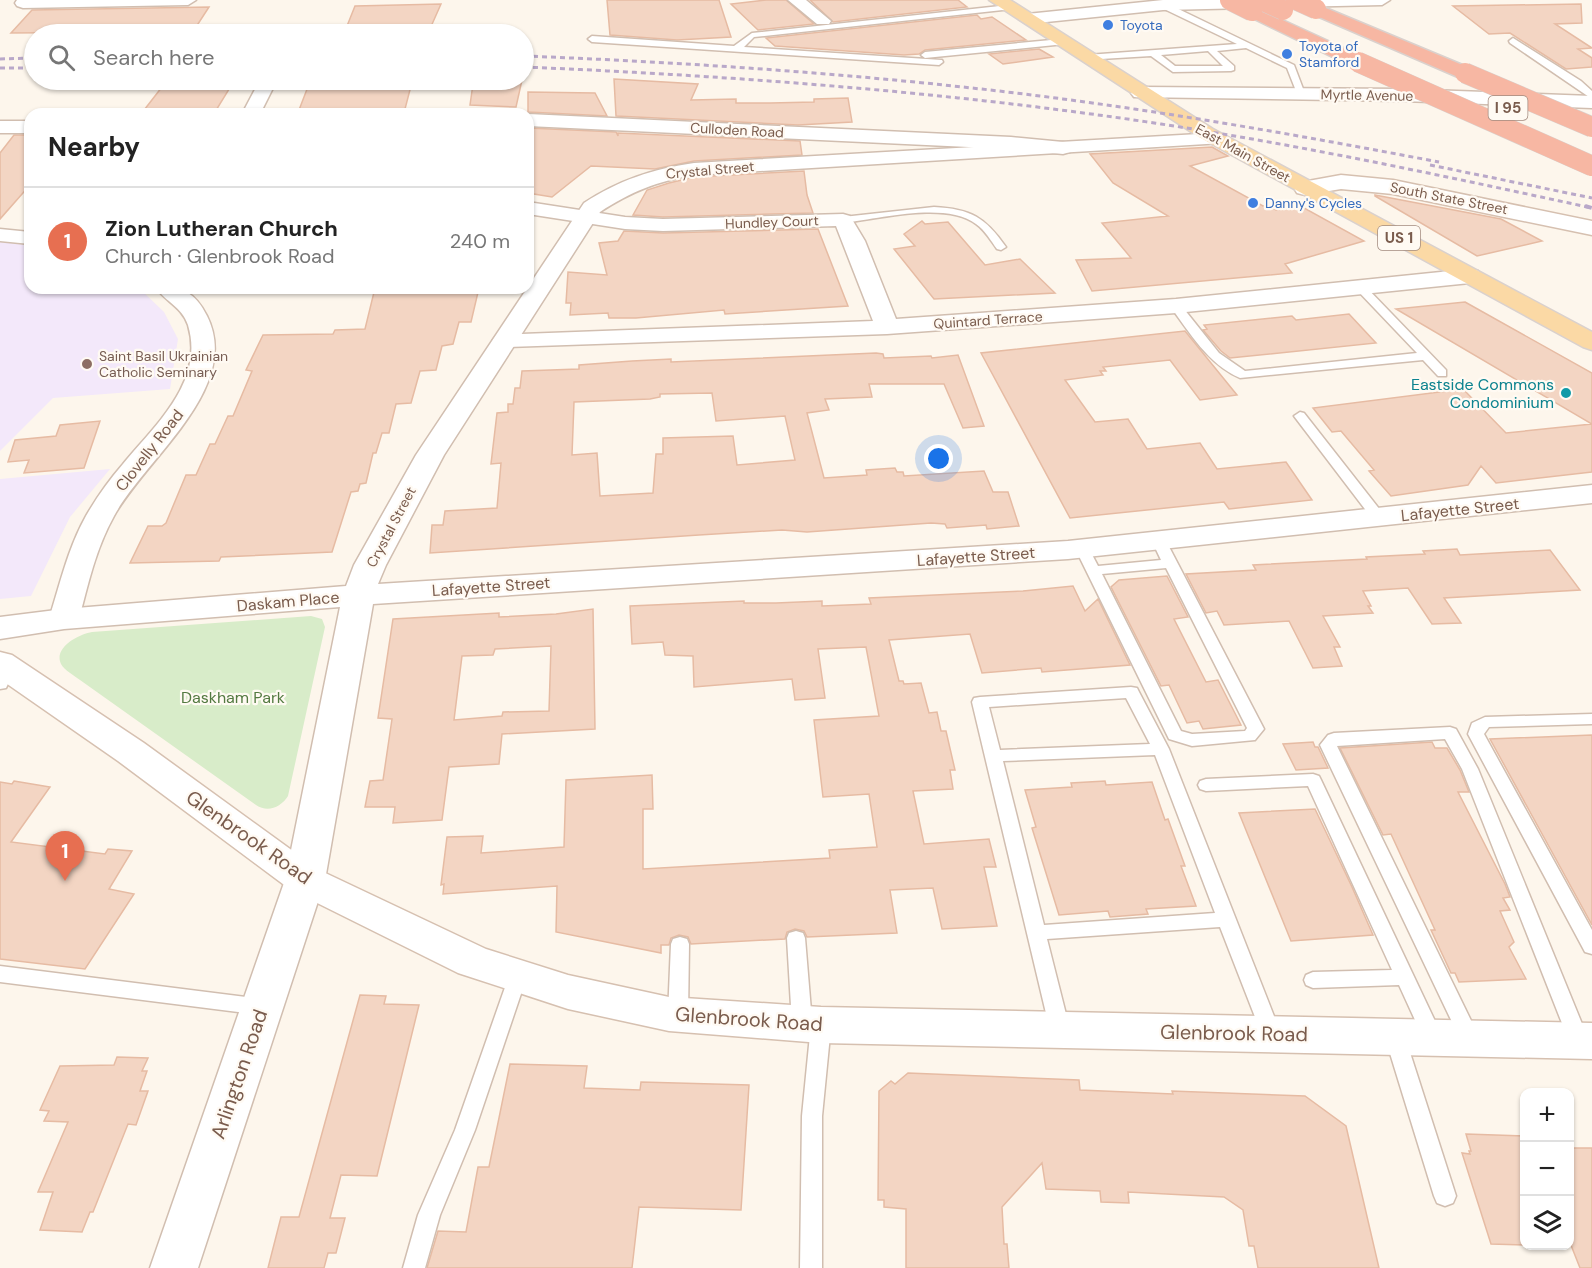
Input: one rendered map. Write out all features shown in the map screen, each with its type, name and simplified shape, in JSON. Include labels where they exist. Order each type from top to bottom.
[{"type":"highway","points":[[1230,0],[1256,5],[1358,62],[1592,166]]},
{"type":"highway","name":"I 95","points":[[1256,5],[1289,5],[1316,9],[1592,127]]},
{"type":"highway","name":"I 95","points":[[1289,5],[1424,71],[1592,145]]},
{"type":"main road","name":"East Main Street","points":[[1004,4],[1216,139],[1588,337]]},
{"type":"street","points":[[23,3],[188,0]]},
{"type":"street","points":[[796,0],[823,21]]},
{"type":"street","points":[[1027,19],[1163,5],[1382,0]]},
{"type":"street","points":[[254,108],[263,90]]},
{"type":"street","name":"Myrtle Avenue","points":[[1141,93],[1402,95],[1592,102]]},
{"type":"street","name":"Culloden Road","points":[[534,120],[950,143]]},
{"type":"street","points":[[0,127],[24,127]]},
{"type":"street","name":"Crystal Street","points":[[358,595],[370,565],[430,455],[592,208],[619,189],[645,179],[674,172],[950,143],[1062,148],[1216,139]]},
{"type":"street","name":"South State Street","points":[[1305,188],[1341,182],[1393,187],[1592,228]]},
{"type":"street","name":"Hundley Court","points":[[534,209],[663,225],[843,220],[854,241],[886,327]]},
{"type":"street","points":[[0,235],[24,237]]},
{"type":"street","name":"Quintard Terrace","points":[[505,340],[886,327],[1176,306],[1470,276]]},
{"type":"street","name":"Clovelly Road","points":[[64,619],[84,552],[100,516],[129,472],[189,398],[201,365],[202,339],[196,316],[174,294]]},
{"type":"street","name":"Lafayette Street","points":[[358,595],[1088,559],[1164,552],[1379,518],[1592,494]]},
{"type":"street","name":"Daskam Place","points":[[0,627],[64,619],[358,595],[305,880]]},
{"type":"street","name":"Glenbrook Road","points":[[3,671],[131,752],[305,880],[473,962],[568,992],[678,1015],[812,1024],[1585,1041]]},
{"type":"street","name":"Arlington Road","points":[[174,1268],[305,880]]},
{"type":"lane","points":[[737,48],[752,34],[1004,4]]},
{"type":"lane","points":[[1163,5],[1291,67],[1301,94]]},
{"type":"lane","points":[[592,39],[939,62]]},
{"type":"lane","points":[[1513,41],[1578,83],[1592,96]]},
{"type":"lane","points":[[900,59],[1062,42]]},
{"type":"lane","points":[[1087,58],[1246,45]]},
{"type":"lane","points":[[1152,52],[1173,69],[1231,68],[1210,49]]},
{"type":"lane","points":[[843,220],[936,209],[952,210],[980,222],[1001,247]]},
{"type":"lane","points":[[1360,287],[1442,373]]},
{"type":"lane","points":[[1176,306],[1217,358],[1237,373],[1244,375],[1426,356]]},
{"type":"lane","points":[[1300,416],[1379,518]]},
{"type":"lane","points":[[1088,559],[1175,735],[1192,740],[1249,736],[1256,729],[1164,552]]},
{"type":"lane","points":[[1060,1030],[980,702],[1131,692],[1161,749],[1271,1034]]},
{"type":"lane","points":[[1592,718],[1485,722],[1478,727],[1476,734],[1592,947]]},
{"type":"lane","points":[[1445,1196],[1432,1038],[1328,745],[1334,739],[1450,733],[1470,770],[1585,1041]]},
{"type":"lane","points":[[993,756],[1161,749]]},
{"type":"lane","points":[[1206,785],[1313,780],[1432,1038]]},
{"type":"lane","points":[[1036,933],[1227,919]]},
{"type":"lane","points":[[796,938],[812,1024],[811,1268]]},
{"type":"lane","points":[[678,1015],[680,944]]},
{"type":"lane","points":[[0,974],[262,1007]]},
{"type":"lane","points":[[414,1268],[429,1215],[465,1130],[518,976]]},
{"type":"lane","points":[[1313,980],[1404,977]]},
{"type":"shaded area","name":"Saint Basil Ukrainian Catholic Seminary","points":[[0,242],[24,244],[24,294],[145,294],[164,312],[178,339],[170,389],[53,398],[0,451]]},
{"type":"shaded area","points":[[110,469],[70,517],[31,596],[0,599],[0,479]]},
{"type":"green space","name":"Daskham Park","points":[[311,616],[322,619],[325,627],[288,796],[278,806],[270,809],[256,805],[70,673],[61,664],[61,652],[64,647],[81,635],[92,632]]},
{"type":"building","points":[[607,0],[719,0],[731,37],[677,40],[610,35]]},
{"type":"building","points":[[786,0],[814,24],[758,30],[731,4]]},
{"type":"building","points":[[810,0],[958,0],[967,7],[833,22]]},
{"type":"building","points":[[441,4],[432,24],[348,24],[355,6]]},
{"type":"building","points":[[1581,4],[1582,23],[1555,24],[1592,48],[1578,49],[1592,58],[1592,67],[1566,69],[1510,33],[1489,34],[1453,6]]},
{"type":"building","points":[[209,7],[198,24],[24,24],[24,33],[11,33],[32,10]]},
{"type":"building","points":[[977,15],[981,19],[992,17],[1026,40],[925,50],[919,54],[904,55],[775,46],[766,38]]},
{"type":"building","points":[[1039,49],[1053,57],[1003,64],[989,54]]},
{"type":"building","points":[[614,79],[698,84],[691,100],[736,99],[736,103],[770,103],[814,102],[814,99],[848,98],[852,122],[798,125],[616,116]]},
{"type":"building","points":[[160,90],[229,90],[217,108],[146,108]]},
{"type":"building","points":[[307,90],[410,90],[405,108],[300,108]]},
{"type":"building","points":[[472,90],[520,90],[516,107],[470,105]]},
{"type":"building","points":[[528,92],[595,93],[607,116],[534,112],[534,108],[528,108]]},
{"type":"building","points":[[534,128],[616,132],[618,136],[618,133],[800,141],[802,155],[694,161],[655,169],[591,166],[552,197],[534,194]]},
{"type":"building","points":[[14,135],[24,135],[24,192],[0,219],[0,153]]},
{"type":"building","points":[[1212,147],[1228,156],[1190,166],[1263,206],[1267,205],[1276,210],[1297,204],[1364,241],[1285,264],[1292,273],[1092,291],[1076,260],[1131,258],[1102,223],[1168,216],[1113,183],[1090,154]]},
{"type":"building","points":[[804,171],[807,195],[813,213],[663,217],[633,215],[647,190],[669,183],[694,177]]},
{"type":"building","points":[[1375,195],[1501,219],[1542,241],[1477,256]]},
{"type":"building","points":[[922,221],[925,224],[948,222],[985,265],[1020,259],[1055,293],[934,299],[894,249],[915,246],[904,234]]},
{"type":"building","points":[[818,229],[848,306],[725,314],[724,310],[636,318],[609,318],[608,313],[570,315],[571,303],[566,303],[568,272],[607,275],[599,243],[618,241],[624,231],[663,233]]},
{"type":"building","points":[[374,294],[478,294],[471,322],[459,322],[453,344],[442,346],[436,370],[420,371],[411,403],[396,404],[389,433],[382,433],[376,453],[373,453],[366,483],[360,484],[358,491],[351,492],[332,552],[221,557],[219,561],[130,563],[148,526],[162,526],[166,523],[186,475],[196,475],[210,444],[215,444],[228,416],[233,416],[252,371],[246,370],[263,335],[333,334],[335,330],[365,329]]},
{"type":"building","points":[[1465,302],[1592,373],[1592,424],[1396,309]]},
{"type":"building","points":[[1349,314],[1376,343],[1230,358],[1203,330],[1207,329],[1204,325],[1292,316],[1296,320]]},
{"type":"building","points":[[1185,331],[1237,395],[1200,400],[1170,360],[1103,367],[1106,371],[1100,371],[1103,375],[1065,380],[1095,422],[1128,419],[1147,449],[1200,443],[1217,469],[1286,462],[1312,500],[1229,509],[1224,502],[1070,518],[981,353]]},
{"type":"building","points":[[876,353],[883,354],[884,358],[931,356],[932,358],[958,355],[984,426],[963,428],[944,384],[869,384],[872,397],[825,399],[829,410],[807,413],[824,478],[867,475],[866,470],[895,468],[897,472],[903,472],[904,476],[984,471],[993,492],[1008,492],[1019,526],[987,529],[986,525],[947,528],[945,524],[931,523],[807,532],[782,530],[430,553],[432,525],[443,525],[445,511],[497,508],[501,463],[491,464],[497,413],[508,412],[508,404],[513,404],[515,388],[520,388],[522,371],[579,369],[579,365],[632,361],[671,359],[671,362]],"holes":[[[712,393],[716,421],[785,416],[795,460],[737,465],[733,436],[663,438],[663,454],[656,454],[653,493],[600,496],[597,453],[572,455],[574,402],[650,399],[660,397],[660,394]]]},
{"type":"building","points":[[1463,389],[1506,433],[1592,424],[1592,472],[1496,483],[1481,466],[1468,485],[1391,496],[1369,471],[1374,470],[1341,431],[1332,432],[1313,408]]},
{"type":"building","points":[[100,421],[84,468],[24,473],[29,460],[8,462],[15,440],[56,436],[60,425]]},
{"type":"building","points":[[1457,549],[1460,555],[1550,550],[1580,590],[1444,598],[1461,623],[1432,624],[1408,588],[1363,591],[1373,613],[1323,616],[1340,647],[1334,647],[1342,666],[1313,668],[1289,621],[1224,625],[1217,611],[1206,613],[1186,574],[1256,570],[1253,565],[1367,559],[1366,557],[1425,554],[1423,551]]},
{"type":"building","points":[[1167,576],[1188,617],[1174,619],[1206,682],[1218,680],[1241,725],[1203,729],[1199,721],[1187,723],[1169,685],[1161,686],[1111,587],[1119,580]]},
{"type":"building","points":[[1073,586],[1085,611],[1098,599],[1130,665],[1042,672],[1041,668],[982,673],[970,634],[889,640],[899,681],[903,681],[904,684],[921,683],[929,713],[937,712],[941,731],[946,731],[955,770],[950,770],[953,789],[913,791],[924,844],[989,839],[996,867],[984,867],[997,926],[942,929],[933,888],[890,890],[897,933],[807,937],[804,931],[795,929],[787,932],[785,939],[691,944],[688,937],[679,935],[671,938],[669,945],[661,945],[661,953],[556,932],[557,886],[443,894],[444,884],[441,885],[447,837],[483,836],[481,853],[564,847],[566,780],[652,775],[653,809],[643,809],[643,869],[830,858],[829,850],[877,847],[869,794],[823,797],[814,720],[879,716],[866,647],[818,649],[825,698],[795,700],[792,679],[694,687],[693,656],[665,655],[663,642],[632,644],[630,606],[744,601],[744,603],[776,603],[822,601],[822,606],[871,604],[869,598],[1023,591]]},
{"type":"building","points":[[593,609],[595,729],[502,734],[499,764],[449,767],[442,820],[393,823],[395,807],[365,807],[370,781],[383,780],[392,719],[378,718],[393,619],[499,613],[499,617],[556,614]],"holes":[[[551,646],[549,711],[503,712],[502,716],[454,720],[462,656],[493,655],[495,649]]]},
{"type":"building","points":[[1592,735],[1592,925],[1490,739]]},
{"type":"building","points":[[1313,742],[1315,747],[1318,747],[1328,768],[1296,770],[1283,744]]},
{"type":"building","points":[[1432,742],[1435,748],[1447,748],[1469,792],[1458,792],[1510,897],[1503,898],[1510,910],[1500,911],[1514,942],[1509,947],[1526,979],[1459,982],[1455,973],[1451,973],[1431,930],[1435,930],[1391,834],[1383,835],[1340,748]]},
{"type":"building","points":[[14,781],[50,787],[11,842],[105,854],[108,849],[132,851],[109,889],[134,894],[85,969],[0,959],[0,782],[12,784]]},
{"type":"building","points":[[1105,781],[1106,785],[1152,782],[1185,866],[1181,866],[1196,906],[1146,909],[1148,914],[1110,917],[1108,911],[1059,915],[1032,828],[1036,827],[1025,790],[1072,787],[1071,783]]},
{"type":"building","points":[[1315,809],[1373,935],[1291,941],[1239,813]]},
{"type":"building","points":[[360,995],[386,996],[384,1004],[419,1005],[377,1176],[341,1175],[330,1218],[345,1218],[336,1253],[328,1253],[324,1268],[268,1268],[281,1217],[299,1217]]},
{"type":"building","points":[[117,1057],[148,1058],[142,1071],[147,1071],[140,1091],[148,1091],[136,1125],[128,1124],[93,1212],[90,1212],[82,1232],[40,1230],[53,1192],[38,1192],[68,1122],[44,1121],[49,1111],[40,1110],[60,1066],[114,1065]]},
{"type":"building","points":[[510,1064],[587,1066],[584,1088],[640,1090],[641,1082],[749,1085],[741,1210],[639,1207],[632,1268],[427,1268],[438,1231],[466,1232],[478,1167],[489,1167]]},
{"type":"building","points":[[908,1073],[1079,1080],[1080,1090],[1305,1096],[1346,1126],[1379,1268],[1258,1268],[1254,1246],[1249,1246],[1243,1210],[1224,1197],[1128,1192],[1129,1203],[1101,1202],[1100,1191],[1046,1189],[1042,1163],[1002,1207],[1004,1244],[1007,1244],[1009,1268],[906,1268],[906,1209],[884,1207],[884,1200],[878,1200],[879,1091],[891,1081],[895,1084]]},
{"type":"building","points":[[1466,1134],[1520,1136],[1520,1245],[1491,1244],[1462,1153],[1470,1154],[1469,1151],[1471,1151]]},
{"type":"building","points":[[1574,1148],[1592,1148],[1592,1268],[1580,1268],[1573,1250]]},
{"type":"railway","points":[[534,56],[753,68],[981,89],[1211,121],[1439,162]]},
{"type":"railway","points":[[0,59],[24,58]]},
{"type":"railway","points":[[0,68],[24,68]]},
{"type":"railway","points":[[534,68],[684,75],[843,87],[1082,113],[1323,152],[1592,208],[1585,206]]},
{"type":"railway","points":[[1430,165],[1592,198]]},
{"type":"place","name":"Toyota","points":[[1108,25]]},
{"type":"place","name":"Toyota of Stamford","points":[[1287,54]]},
{"type":"place","name":"Danny's Cycles","points":[[1253,203]]},
{"type":"place","name":"Saint Basil Ukrainian Catholic Seminary","points":[[87,364]]},
{"type":"place","name":"Eastside Commons Condominium","points":[[1566,393]]},
{"type":"place","name":"Zion Lutheran Church","points":[[65,881]]}]
